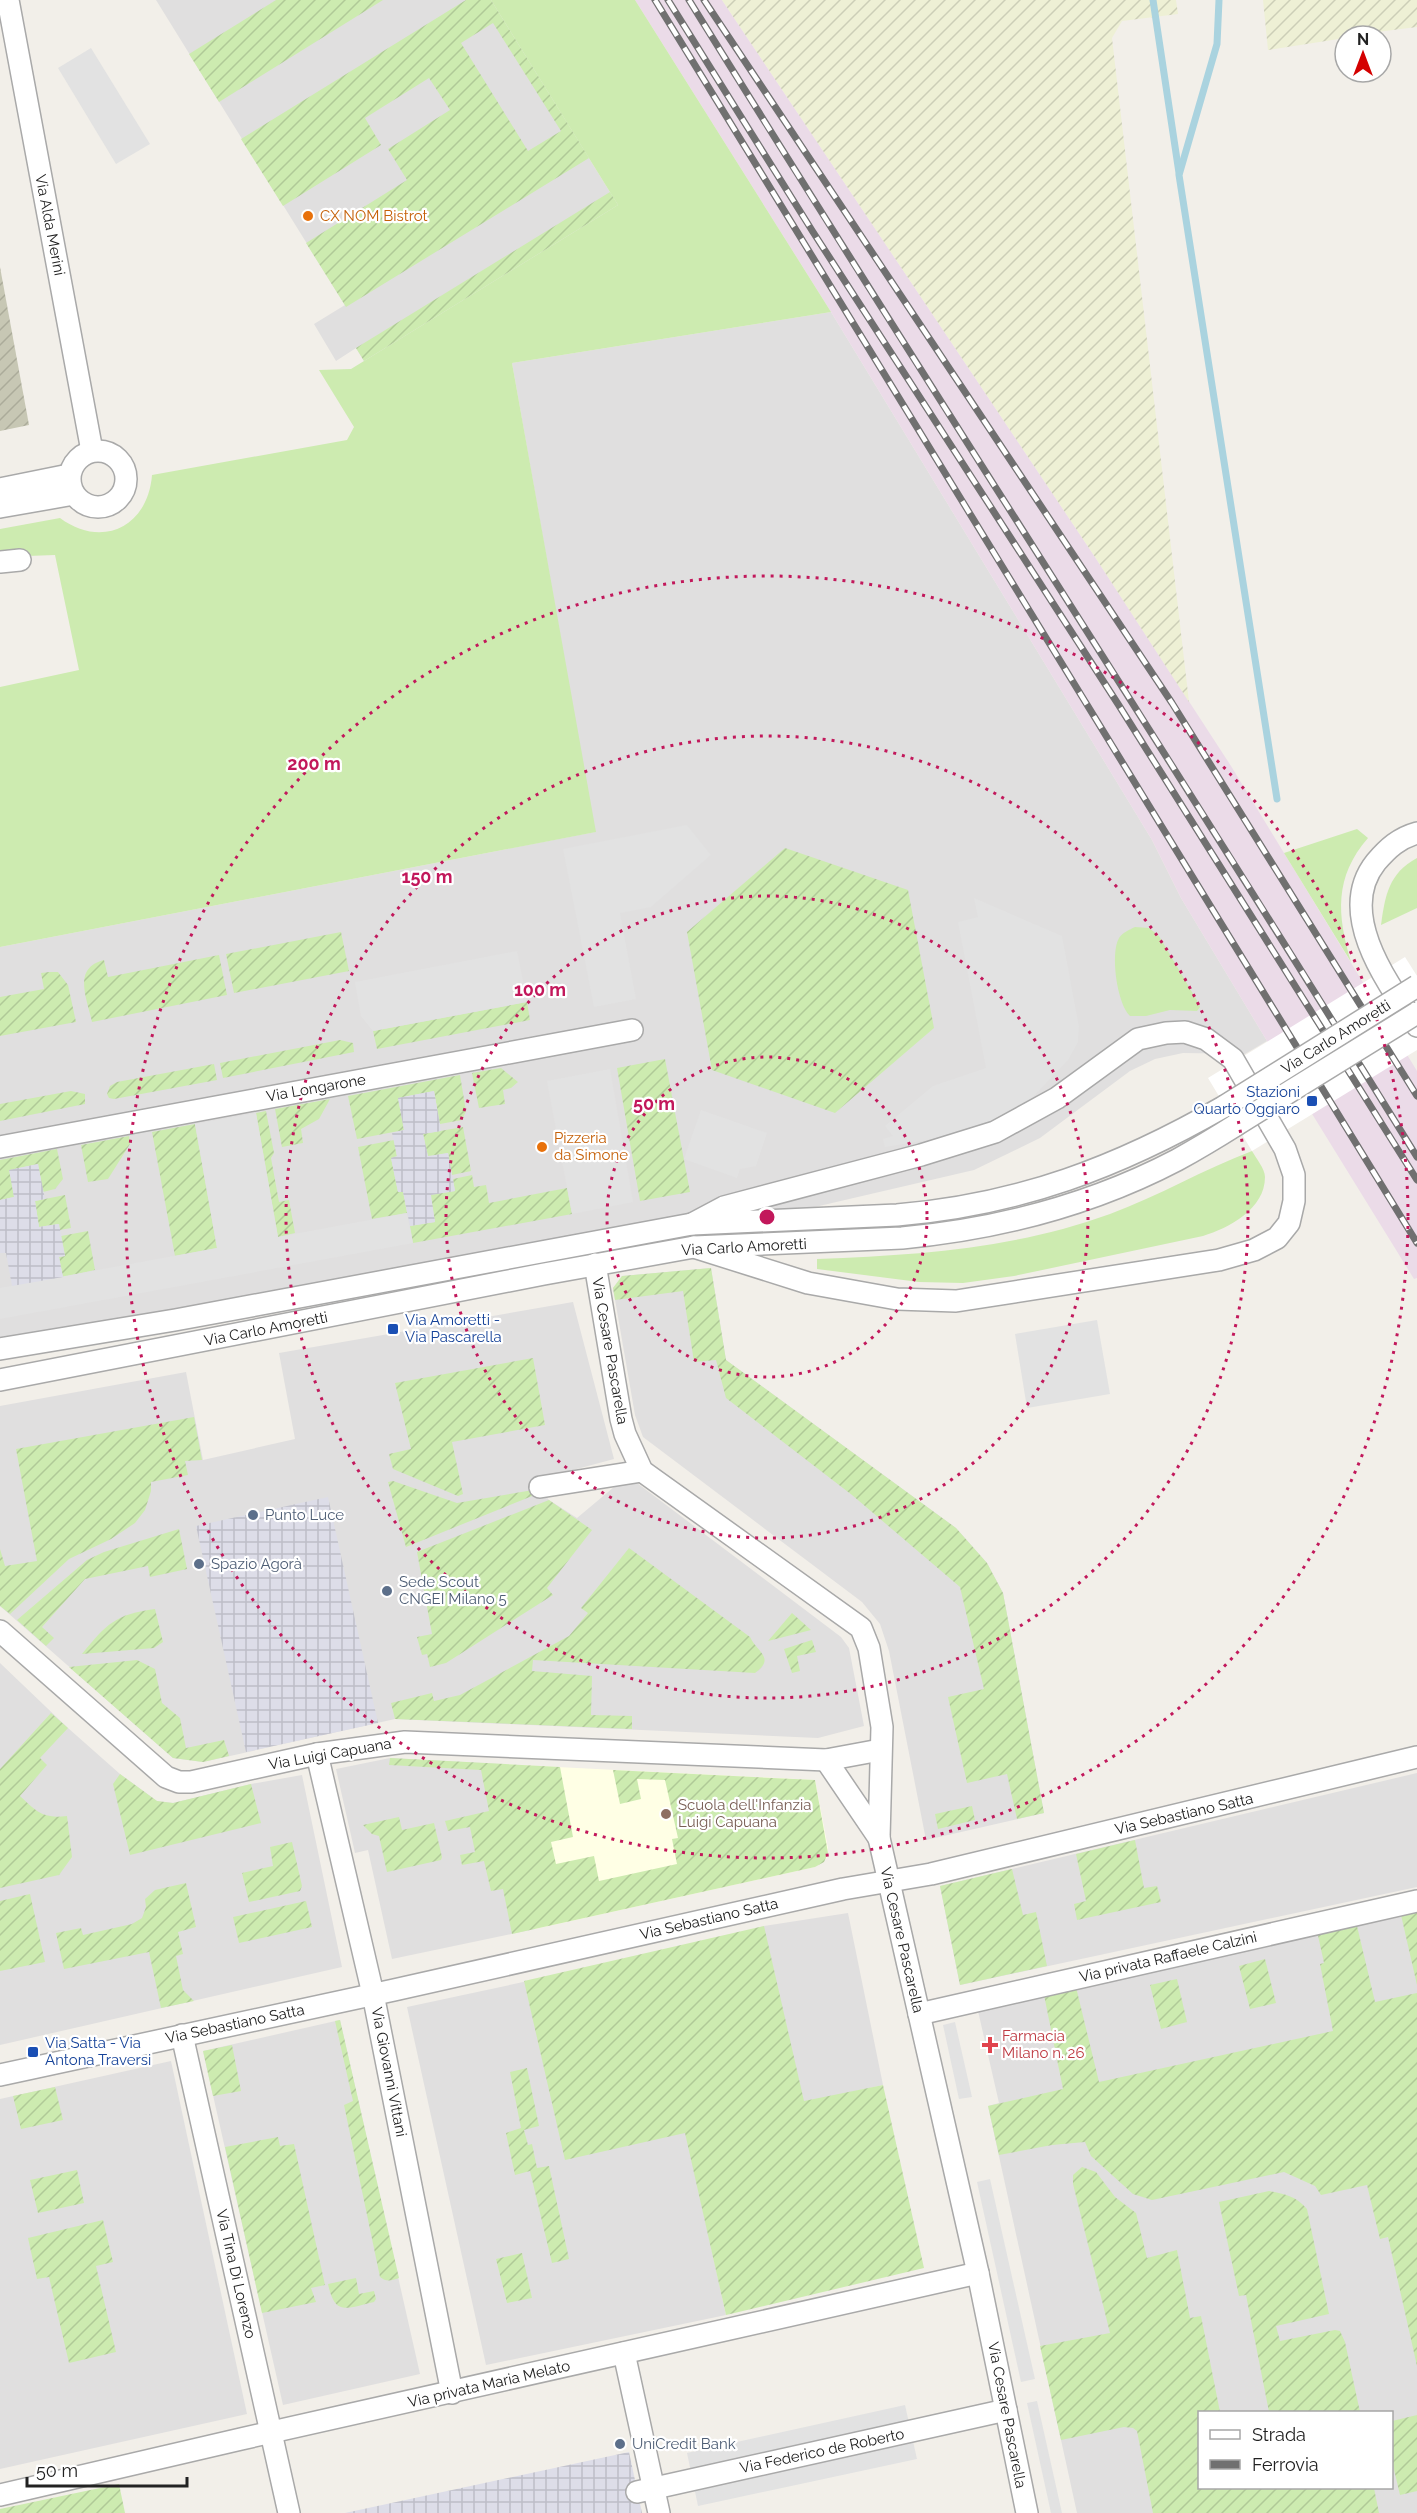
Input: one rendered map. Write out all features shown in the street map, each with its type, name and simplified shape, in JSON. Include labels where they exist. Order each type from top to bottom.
[{"type":"street","name":"Via Alda Merini","points":[[8,0],[92,451]]},
{"type":"street","points":[[92,451],[109,453],[122,464],[126,472],[125,489],[114,502],[98,507],[82,502],[72,485],[77,459],[92,451]]},
{"type":"street","points":[[0,489],[72,485]]},
{"type":"street","points":[[0,507],[72,485]]},
{"type":"street","name":"Via Carlo Amoretti","points":[[1417,833],[1406,836],[1389,847],[1372,867],[1361,894],[1363,921],[1373,957],[1391,989],[1417,1026]]},
{"type":"street","name":"Via Carlo Amoretti","points":[[0,1349],[175,1320],[692,1224],[930,1212],[996,1201],[1036,1191],[1108,1166],[1153,1146],[1225,1106],[1417,986]]},
{"type":"street","name":"Via Carlo Amoretti","points":[[0,1380],[594,1264],[694,1247],[890,1239],[936,1235],[1006,1223],[1074,1204],[1177,1160],[1417,1013]]},
{"type":"street","name":"Via Longarone","points":[[0,1146],[632,1030]]},
{"type":"street","name":"Via Carlo Amoretti","points":[[692,1224],[724,1207],[921,1155],[995,1132],[1057,1098],[1138,1039],[1166,1033],[1185,1032],[1206,1039],[1233,1059],[1285,1149],[1294,1175],[1294,1201],[1290,1223],[1277,1238],[1254,1250],[1219,1260],[956,1301],[897,1299],[808,1283],[694,1247]]},
{"type":"street","name":"Via Cesare Pascarella","points":[[594,1264],[621,1419],[625,1434],[642,1471],[861,1628],[868,1648],[882,1727],[879,1838],[978,2273],[1027,2513]]},
{"type":"street","points":[[540,1487],[642,1471]]},
{"type":"street","name":"Via Luigi Capuana","points":[[0,1631],[166,1777],[179,1782],[190,1782],[317,1754],[381,1744],[423,1742],[826,1760],[880,1750]]},
{"type":"street","name":"Via Giovanni Vittani","points":[[317,1754],[373,1994],[452,2393]]},
{"type":"street","name":"Via Sebastiano Satta","points":[[0,2075],[843,1889],[965,1866],[1417,1757]]},
{"type":"street","points":[[826,1760],[879,1838]]},
{"type":"street","name":"Via privata Raffaele Calzini","points":[[919,2014],[1417,1900]]},
{"type":"street","name":"Via Tina Di Lorenzo","points":[[182,2035],[289,2513]]},
{"type":"street","name":"Via privata Maria Melato","points":[[0,2495],[978,2273]]},
{"type":"street","points":[[624,2353],[645,2490],[659,2513]]},
{"type":"street","name":"Via Federico de Roberto","points":[[645,2490],[1006,2410]]},
{"type":"shaded area","points":[[156,0],[491,0],[618,205],[364,361],[356,348],[336,361],[314,324],[345,305]]},
{"type":"shaded area","points":[[635,0],[722,0],[1095,557],[1231,766],[1417,1071],[1417,1278],[1414,1279],[1267,1041],[1181,898],[1152,840],[831,312]]},
{"type":"shaded area","points":[[722,0],[1176,0],[1178,14],[1122,21],[1112,38],[1189,702],[1095,557]]},
{"type":"shaded area","points":[[1263,0],[1417,0],[1417,27],[1393,30],[1393,24],[1333,24],[1333,40],[1268,50]]},
{"type":"shaded area","points":[[91,48],[150,144],[116,164],[58,68]]},
{"type":"shaded area","points":[[0,267],[29,425],[0,431]]},
{"type":"shaded area","points":[[831,312],[1152,840],[1181,898],[1267,1041],[1245,1054],[1183,1053],[1155,1059],[1130,1071],[1040,1138],[974,1170],[789,1213],[0,1344],[0,947],[595,832],[512,363]]},
{"type":"shaded area","points":[[687,825],[711,855],[651,907],[620,913],[636,999],[594,1007],[563,849]]},
{"type":"shaded area","points":[[974,898],[1062,936],[1079,1027],[1078,1042],[1068,1060],[1029,1101],[993,1120],[971,1128],[933,1139],[885,1147],[883,1139],[893,1136],[885,1126],[933,1086],[986,1068],[958,922],[978,917]]},
{"type":"shaded area","points":[[517,951],[527,1002],[373,1031],[361,1016],[355,982]]},
{"type":"shaded area","points":[[610,1069],[633,1202],[572,1214],[547,1081]]},
{"type":"shaded area","points":[[434,1091],[441,1131],[423,1134],[428,1156],[448,1153],[455,1191],[431,1195],[435,1222],[410,1226],[403,1192],[398,1192],[391,1158],[397,1156],[392,1133],[404,1130],[398,1098]]},
{"type":"shaded area","points":[[701,1110],[767,1133],[756,1166],[740,1169],[737,1178],[684,1159]]},
{"type":"shaded area","points":[[256,1113],[278,1237],[407,1213],[413,1243],[0,1319],[0,1288],[217,1248],[195,1124]]},
{"type":"shaded area","points":[[38,1164],[45,1199],[35,1201],[39,1227],[59,1224],[65,1256],[59,1257],[63,1277],[12,1286],[6,1253],[0,1253],[0,1200],[14,1197],[9,1170]]},
{"type":"shaded area","points":[[711,1268],[726,1360],[956,1528],[987,1563],[1003,1593],[1044,1813],[926,1840],[889,1651],[880,1624],[862,1602],[643,1437],[635,1415],[613,1288],[622,1276]]},
{"type":"shaded area","points":[[573,1302],[614,1459],[532,1481],[549,1500],[577,1518],[620,1482],[637,1483],[841,1637],[849,1648],[864,1726],[818,1738],[395,1719],[203,1762],[173,1758],[0,1606],[0,1406],[186,1372],[203,1460],[295,1439],[279,1353]]},
{"type":"shaded area","points":[[1097,1320],[1110,1394],[1027,1408],[1015,1334]]},
{"type":"shaded area","points":[[328,1497],[378,1723],[246,1752],[196,1526]]},
{"type":"shaded area","points":[[0,1663],[120,1774],[157,1801],[173,1803],[251,1784],[302,1775],[342,1967],[0,2045]]},
{"type":"shaded area","points":[[390,1758],[499,1764],[535,1929],[392,1959],[368,1850],[355,1853],[336,1769]]},
{"type":"shaded area","name":"Scuola dell'Infanzia Luigi Capuana","points":[[499,1764],[815,1780],[828,1848],[827,1858],[815,1867],[535,1929]]},
{"type":"shaded area","points":[[1417,1773],[1417,1887],[960,1985],[940,1886]]},
{"type":"shaded area","points":[[1417,1911],[1417,2513],[1077,2513],[988,2106],[999,2103],[978,2011],[1317,1931],[1357,1926]]},
{"type":"shaded area","points":[[848,1913],[883,2085],[685,2129],[726,2315],[486,2365],[407,2007],[715,1941],[764,1926]]},
{"type":"shaded area","points":[[340,2020],[420,2374],[283,2405],[203,2051]]},
{"type":"shaded area","points":[[955,2022],[972,2097],[959,2099],[943,2025]]},
{"type":"shaded area","points":[[171,2061],[247,2414],[0,2469],[0,2099]]},
{"type":"shaded area","points":[[990,2179],[1035,2379],[1021,2382],[977,2182]]},
{"type":"shaded area","points":[[1037,2401],[1062,2513],[1051,2513],[1027,2403]]},
{"type":"shaded area","points":[[905,2405],[917,2459],[698,2506],[687,2453]]},
{"type":"shaded area","points":[[629,2452],[642,2513],[345,2513]]},
{"type":"green space","points":[[276,0],[383,0],[219,102],[189,54]]},
{"type":"green space","points":[[466,0],[491,0],[589,158],[346,307],[306,243],[407,180],[388,149],[450,110],[429,78],[365,118],[381,145],[283,206],[241,139]],"holes":[[[493,23],[561,131],[528,151],[461,43]]]},
{"type":"green space","points":[[491,0],[635,0],[831,312],[512,363],[596,832],[0,947],[0,687],[79,670],[55,555],[0,557],[0,529],[60,518],[76,527],[92,532],[107,532],[120,528],[132,520],[142,508],[149,493],[152,475],[347,440],[354,427],[319,370],[351,369],[618,205]]},
{"type":"green space","points":[[610,192],[618,205],[364,361],[356,348]]},
{"type":"green space","points":[[1357,829],[1368,838],[1349,867],[1344,882],[1341,912],[1351,962],[1284,853]]},
{"type":"green space","points":[[785,848],[908,890],[934,1028],[835,1113],[712,1070],[687,932]]},
{"type":"green space","points":[[1417,858],[1417,908],[1381,925],[1384,904],[1394,878]]},
{"type":"green space","points":[[1135,927],[1149,928],[1159,936],[1199,1004],[1197,1011],[1170,1010],[1146,1016],[1130,1016],[1125,1010],[1116,978],[1116,945],[1124,933]]},
{"type":"green space","points":[[341,932],[349,971],[234,993],[226,954]]},
{"type":"green space","points":[[219,955],[227,995],[92,1022],[84,985],[88,970],[94,964],[104,960],[108,977]]},
{"type":"green space","points":[[58,972],[68,985],[76,1022],[0,1036],[0,997],[44,989],[41,973]]},
{"type":"green space","points":[[527,1002],[530,1020],[377,1049],[373,1031]]},
{"type":"green space","points":[[340,1040],[353,1043],[354,1052],[223,1078],[220,1063]]},
{"type":"green space","points":[[665,1059],[690,1192],[640,1201],[617,1068]]},
{"type":"green space","points":[[214,1064],[217,1080],[114,1099],[109,1098],[107,1094],[110,1086],[117,1082]]},
{"type":"green space","points":[[501,1068],[518,1082],[511,1088],[503,1090],[505,1104],[479,1108],[472,1073]]},
{"type":"green space","points":[[460,1075],[466,1111],[462,1120],[440,1124],[434,1091],[398,1098],[404,1130],[357,1139],[348,1096]]},
{"type":"green space","points":[[71,1091],[85,1094],[85,1104],[0,1121],[0,1104]]},
{"type":"green space","points":[[330,1099],[319,1119],[301,1129],[303,1143],[282,1147],[275,1109]]},
{"type":"green space","points":[[266,1111],[274,1153],[271,1158],[279,1202],[289,1200],[295,1233],[278,1237],[256,1113]]},
{"type":"green space","points":[[195,1124],[217,1248],[175,1256],[152,1132]]},
{"type":"green space","points":[[463,1127],[471,1171],[452,1175],[448,1153],[428,1157],[423,1134]]},
{"type":"green space","points":[[129,1136],[130,1144],[108,1179],[88,1182],[81,1145]]},
{"type":"green space","points":[[394,1140],[397,1157],[391,1158],[398,1192],[403,1191],[407,1213],[372,1219],[358,1147]]},
{"type":"green space","points":[[57,1149],[63,1179],[55,1189],[43,1192],[38,1164],[10,1170],[14,1197],[0,1200],[0,1160]]},
{"type":"green space","points":[[1252,1151],[1265,1174],[1259,1199],[1244,1216],[1224,1228],[1203,1236],[1014,1276],[963,1283],[919,1282],[817,1269],[817,1259],[965,1248],[1002,1243],[1074,1226],[1128,1207]]},
{"type":"green space","points":[[472,1175],[474,1187],[486,1185],[489,1203],[567,1188],[572,1214],[413,1243],[410,1226],[435,1222],[430,1195],[455,1191],[453,1179]]},
{"type":"green space","points":[[65,1195],[71,1228],[60,1230],[58,1224],[39,1227],[35,1201]]},
{"type":"green space","points":[[88,1231],[95,1270],[63,1277],[59,1257],[65,1256],[61,1236]]},
{"type":"green space","points":[[711,1268],[726,1360],[956,1528],[987,1563],[1003,1593],[1044,1813],[1017,1819],[1007,1774],[967,1783],[948,1697],[984,1689],[960,1587],[852,1495],[726,1398],[716,1360],[694,1362],[683,1291],[615,1300],[613,1288],[622,1276]]},
{"type":"green space","points":[[533,1358],[545,1425],[452,1442],[463,1494],[458,1496],[393,1469],[389,1454],[411,1449],[395,1383]]},
{"type":"green space","points":[[194,1417],[202,1460],[185,1461],[188,1475],[151,1482],[151,1491],[145,1510],[135,1523],[111,1539],[69,1559],[10,1614],[0,1606],[0,1549],[5,1566],[37,1561],[16,1449]]},
{"type":"green space","points":[[393,1481],[457,1503],[539,1489],[542,1492],[406,1547],[388,1482]]},
{"type":"green space","points":[[549,1500],[592,1530],[547,1588],[553,1595],[446,1663],[430,1667],[427,1654],[422,1655],[417,1637],[432,1634],[417,1552]]},
{"type":"green space","points":[[179,1529],[187,1569],[150,1577],[148,1566],[85,1579],[42,1627],[54,1638],[46,1646],[17,1620],[87,1560],[104,1552]]},
{"type":"green space","points":[[629,1548],[750,1637],[763,1655],[764,1663],[761,1668],[755,1673],[533,1660],[532,1671],[592,1676],[591,1715],[632,1716],[632,1729],[395,1719],[391,1703],[432,1693],[434,1701],[460,1695],[569,1636],[588,1613],[581,1608]]},
{"type":"green space","points":[[155,1609],[163,1642],[154,1648],[82,1654],[113,1622],[131,1614]]},
{"type":"green space","points":[[792,1613],[811,1630],[768,1641]]},
{"type":"green space","points":[[812,1640],[816,1652],[797,1656],[800,1671],[792,1673],[784,1649]]},
{"type":"green space","points":[[137,1660],[155,1669],[162,1703],[180,1718],[186,1748],[224,1740],[229,1756],[203,1762],[173,1758],[69,1667]]},
{"type":"green space","points":[[51,1713],[68,1728],[40,1758],[47,1765],[20,1796],[41,1813],[67,1816],[72,1857],[59,1875],[0,1888],[0,1769]]},
{"type":"green space","name":"Scuola dell'Infanzia Luigi Capuana","points":[[390,1758],[560,1767],[573,1837],[551,1842],[556,1864],[594,1856],[599,1881],[677,1864],[672,1839],[678,1838],[665,1780],[637,1779],[641,1799],[620,1804],[613,1770],[815,1780],[828,1853],[824,1862],[815,1867],[512,1934],[503,1889],[491,1891],[484,1861],[462,1865],[460,1855],[475,1852],[470,1827],[448,1831],[445,1821],[489,1811],[481,1770],[389,1765]]},
{"type":"green space","points":[[120,1774],[157,1801],[173,1803],[251,1784],[261,1823],[130,1855],[113,1784]]},
{"type":"green space","points":[[972,1806],[975,1820],[938,1829],[935,1814]]},
{"type":"green space","points":[[399,1817],[402,1830],[434,1823],[441,1860],[387,1872],[379,1836],[372,1834],[363,1825]]},
{"type":"green space","points":[[1135,1840],[1144,1888],[1157,1886],[1161,1902],[1077,1920],[1074,1904],[1086,1901],[1076,1854]]},
{"type":"green space","points":[[292,1842],[302,1886],[300,1891],[249,1902],[242,1873],[273,1866],[270,1847]]},
{"type":"green space","points":[[1012,1869],[1023,1915],[1036,1912],[1047,1966],[960,1985],[940,1886]]},
{"type":"green space","points":[[186,1883],[196,1927],[178,1932],[183,1954],[176,1956],[183,1990],[194,2001],[161,2008],[149,1952],[64,1969],[56,1933],[81,1928],[83,1935],[132,1924],[142,1918],[146,1907],[145,1899],[155,1890]]},
{"type":"green space","points":[[30,1894],[45,1962],[0,1971],[0,1901]]},
{"type":"green space","points":[[306,1901],[312,1927],[239,1943],[233,1917]]},
{"type":"green space","points":[[1417,1911],[1417,1985],[1401,1915]]},
{"type":"green space","points":[[764,1926],[804,2101],[883,2085],[924,2268],[726,2315],[685,2133],[565,2160],[524,1981]]},
{"type":"green space","points":[[1357,1926],[1375,2002],[1417,1993],[1417,2366],[1388,2237],[1380,2239],[1367,2185],[1321,2195],[1315,2186],[1284,2172],[1152,2200],[1133,2194],[1091,2156],[1085,2142],[1052,2145],[999,2155],[988,2106],[1063,2089],[1044,1995],[1076,1987],[1099,2082],[1333,2031],[1320,1964],[1324,1963],[1317,1931]]},
{"type":"green space","points":[[1265,1959],[1276,2003],[1250,2009],[1239,1966]]},
{"type":"green space","points":[[1177,1979],[1187,2022],[1161,2029],[1150,1985]]},
{"type":"green space","points":[[340,2020],[399,2278],[391,2280],[384,2280],[380,2277],[344,2105],[353,2101],[335,2021]]},
{"type":"green space","points":[[232,2045],[241,2091],[213,2096],[203,2051]]},
{"type":"green space","points":[[527,2068],[539,2126],[524,2130],[528,2145],[532,2144],[537,2168],[549,2166],[569,2259],[552,2263],[530,2171],[515,2175],[506,2133],[521,2128],[510,2072]]},
{"type":"green space","points":[[55,2087],[63,2120],[21,2129],[13,2096]]},
{"type":"green space","points":[[278,2137],[280,2146],[294,2144],[325,2285],[311,2288],[316,2302],[262,2313],[225,2147]]},
{"type":"green space","points":[[1082,2167],[1096,2172],[1115,2197],[1136,2213],[1147,2258],[1177,2250],[1190,2318],[1201,2316],[1220,2411],[1198,2411],[1198,2489],[1374,2489],[1379,2513],[1153,2513],[1137,2431],[1124,2427],[1061,2440],[1040,2346],[1110,2333],[1073,2184],[1073,2175]]},
{"type":"green space","points":[[77,2170],[84,2203],[38,2213],[30,2180]]},
{"type":"green space","points":[[1269,2191],[1290,2196],[1307,2209],[1329,2314],[1276,2326],[1280,2341],[1335,2330],[1340,2331],[1345,2342],[1360,2411],[1269,2411],[1246,2295],[1239,2296],[1219,2202]]},
{"type":"green space","points":[[103,2220],[113,2262],[96,2266],[116,2352],[69,2363],[49,2277],[37,2279],[28,2238]]},
{"type":"green space","points":[[522,2253],[532,2298],[507,2303],[496,2259]]},
{"type":"green space","points":[[356,2278],[359,2294],[374,2291],[376,2299],[374,2302],[349,2308],[339,2306],[334,2302],[328,2284]]},
{"type":"green space","points":[[1417,2415],[1417,2491],[1400,2495],[1393,2465],[1393,2421]]},
{"type":"green space","points":[[119,2484],[125,2513],[0,2513],[0,2509]]},
{"type":"pier","points":[[1405,957],[1417,976],[1417,1050],[1252,1151],[1208,1078]]},
{"type":"waterway","points":[[1153,0],[1179,173]]},
{"type":"waterway","points":[[1219,0],[1217,44],[1179,175],[1277,799]]},
{"type":"railway","points":[[655,0],[1417,1243]]},
{"type":"railway","points":[[668,0],[813,232],[1118,704],[1417,1180]]},
{"type":"railway","points":[[689,0],[1417,1157]]},
{"type":"railway","points":[[704,0],[1172,703],[1417,1096]]},
{"type":"place","name":"CX NOM Bistrot","points":[[308,216]]},
{"type":"place","name":"Stazioni Quarto Oggiaro","points":[[1312,1101]]},
{"type":"place","name":"Pizzeria da Simone","points":[[542,1147]]},
{"type":"place","name":"Via Amoretti - Via Pascarella","points":[[393,1329]]},
{"type":"place","name":"Punto Luce","points":[[253,1515]]},
{"type":"place","name":"Spazio Agorà","points":[[199,1564]]},
{"type":"place","name":"Sede Scout CNGEI Milano 5","points":[[387,1591]]},
{"type":"place","name":"Scuola dell'Infanzia Luigi Capuana","points":[[666,1814]]},
{"type":"place","name":"Farmacia Milano n. 26","points":[[990,2045]]},
{"type":"place","name":"Via Satta - Via Antona Traversi","points":[[33,2052]]},
{"type":"place","name":"UniCredit Bank","points":[[620,2444]]}]
